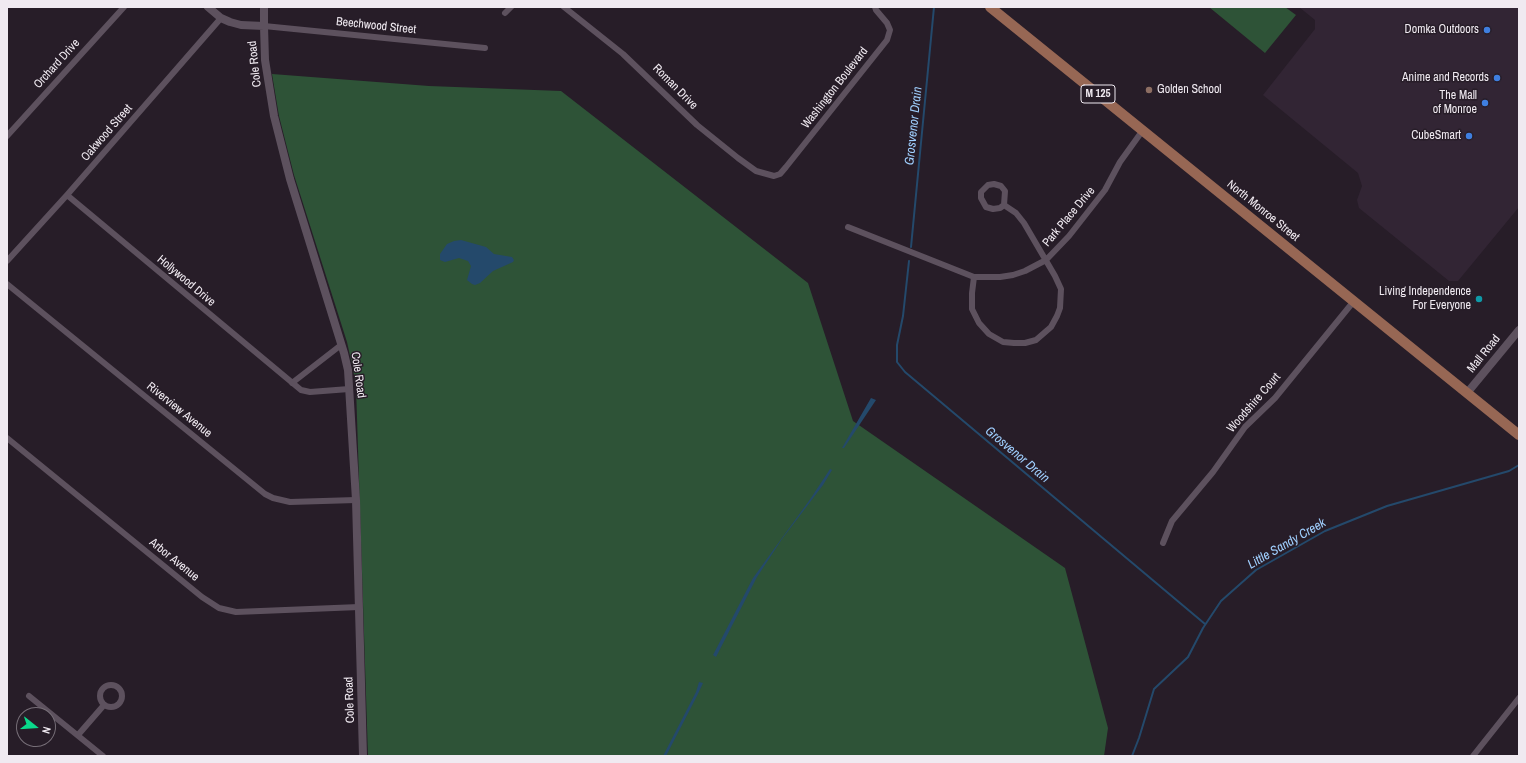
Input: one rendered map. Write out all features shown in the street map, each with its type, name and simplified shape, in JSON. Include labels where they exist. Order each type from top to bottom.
[{"type":"main road","name":"North Monroe Street","points":[[990,7],[1519,435]]},
{"type":"street","name":"Orchard Drive","points":[[7,136],[124,7]]},
{"type":"street","points":[[208,7],[221,18],[230,22],[241,25],[264,26]]},
{"type":"street","name":"Cole Road","points":[[264,7],[264,46],[268,83],[280,136],[290,179],[342,344],[348,370],[356,500],[364,756]]},
{"type":"street","points":[[505,13],[511,7]]},
{"type":"street","name":"Roman Drive","points":[[564,7],[623,54],[697,125],[738,158],[756,171],[774,176]]},
{"type":"street","name":"Washington Boulevard","points":[[774,176],[780,174],[786,167],[887,40],[890,30],[875,7]]},
{"type":"street","name":"Oakwood Street","points":[[7,261],[67,195],[221,18]]},
{"type":"street","name":"Beechwood Street","points":[[264,26],[485,48]]},
{"type":"street","name":"Park Place Drive","points":[[848,227],[974,277],[1000,278],[1014,275],[1046,260],[1069,236],[1105,190],[1120,162],[1143,130]]},
{"type":"street","points":[[988,184],[1001,186],[1006,191],[1004,206],[993,209],[986,207],[981,198],[981,192],[988,184]]},
{"type":"street","name":"Hollywood Drive","points":[[67,195],[301,390],[310,392],[350,389]]},
{"type":"street","points":[[974,277],[972,309],[979,323],[989,334],[1003,342],[1025,343],[1036,340],[1051,327],[1058,316],[1061,289],[1024,223],[1016,213],[1004,206]]},
{"type":"street","name":"Riverview Avenue","points":[[7,284],[265,494],[273,498],[290,502],[356,500]]},
{"type":"street","name":"Woodshire Court","points":[[1163,544],[1172,521],[1213,472],[1245,427],[1275,398],[1354,301]]},
{"type":"street","name":"Mall Road","points":[[1468,393],[1519,330]]},
{"type":"street","points":[[292,383],[342,344]]},
{"type":"street","name":"Arbor Avenue","points":[[7,438],[202,597],[219,608],[236,612],[359,607]]},
{"type":"street","points":[[29,696],[103,756]]},
{"type":"street","points":[[1473,756],[1519,698]]},
{"type":"street","points":[[78,735],[104,705]]},
{"type":"shaded area","points":[[1299,7],[1519,7],[1519,207],[1458,281],[1449,281],[1359,208],[1357,200],[1362,186],[1358,173],[1263,95],[1315,29],[1315,20]]},
{"type":"green space","points":[[1209,7],[1285,7],[1296,15],[1265,53]]},
{"type":"green space","points":[[272,74],[429,86],[561,91],[808,283],[853,421],[1065,568],[1108,728],[1104,756],[368,756],[356,387],[347,342],[294,175],[279,116]]},
{"type":"water","points":[[461,240],[486,247],[494,254],[512,257],[514,260],[513,262],[493,271],[480,283],[475,285],[472,284],[467,280],[471,266],[468,261],[459,258],[445,262],[440,260],[440,254],[447,244]]},
{"type":"water","points":[[871,398],[876,400],[844,448],[842,448]]},
{"type":"water","points":[[830,469],[832,470],[823,485],[782,539],[757,577],[716,657],[713,655],[753,578],[811,498]]},
{"type":"water","points":[[699,682],[703,683],[697,696],[666,756],[663,756],[696,692]]},
{"type":"waterway","name":"Grosvenor Drain","points":[[911,247],[934,7]]},
{"type":"waterway","name":"Grosvenor Drain","points":[[909,261],[903,316],[897,345],[897,362],[905,372],[1205,624]]},
{"type":"waterway","name":"Little Sandy Creek","points":[[1132,756],[1154,689],[1188,657],[1203,628],[1221,601],[1256,570],[1325,531],[1387,506],[1509,471],[1519,465]]},
{"type":"place","name":"Domka Outdoors","points":[[1487,30]]},
{"type":"place","name":"Anime and Records","points":[[1497,78]]},
{"type":"place","name":"Golden School","points":[[1149,90]]},
{"type":"place","name":"The Mall of Monroe","points":[[1485,103]]},
{"type":"place","name":"CubeSmart","points":[[1469,136]]},
{"type":"place","name":"Living Independence For Everyone","points":[[1479,299]]}]
